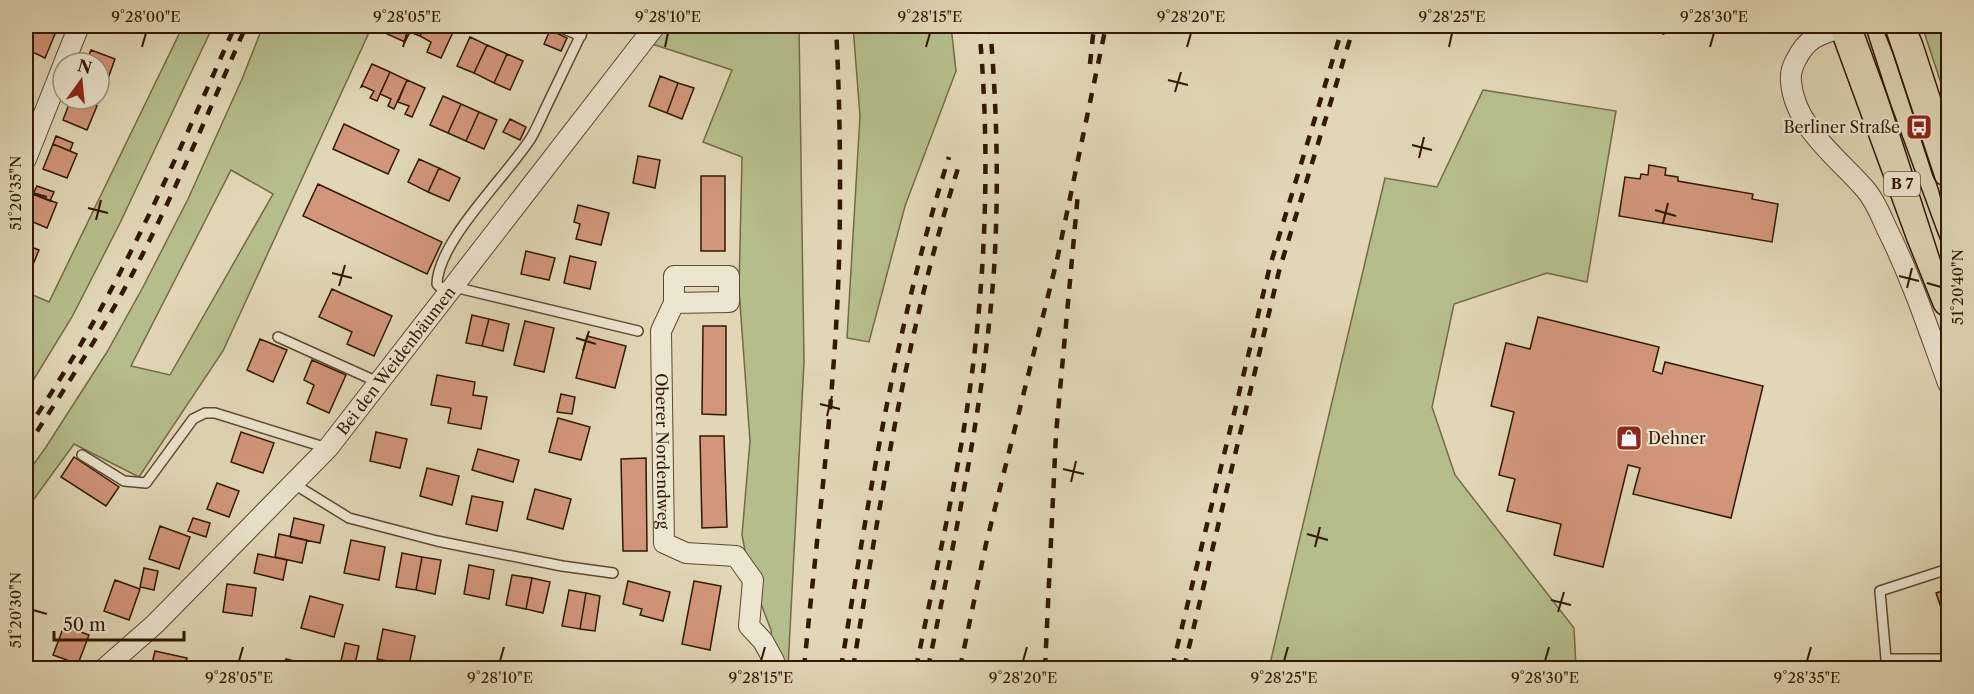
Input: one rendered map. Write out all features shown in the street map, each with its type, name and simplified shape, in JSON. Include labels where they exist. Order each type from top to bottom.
[{"type":"main road","name":"B 7","points":[[1846,26],[1948,301]]},
{"type":"main road","points":[[1899,26],[1948,171]]},
{"type":"street","points":[[69,51],[79,26]]},
{"type":"street","name":"Bei den Weidenbäumen","points":[[105,669],[155,624],[328,448],[655,26]]},
{"type":"street","points":[[1846,26],[1814,37],[1803,46],[1792,68],[1791,81],[1796,105],[1818,138],[1867,191],[1906,267],[1948,383]]},
{"type":"street","points":[[26,159],[51,96]]},
{"type":"street","name":"Oberer Nordendweg","points":[[674,303],[661,331],[664,543],[686,553],[736,556],[753,580],[749,626],[763,641],[774,661],[772,669]]},
{"type":"lane","points":[[557,26],[580,36]]},
{"type":"lane","points":[[585,26],[532,136],[446,250],[437,272],[437,284],[451,291],[638,331]]},
{"type":"lane","points":[[278,337],[380,383]]},
{"type":"lane","points":[[82,455],[124,481],[146,483],[193,419],[205,413],[215,413],[328,448]]},
{"type":"lane","points":[[294,484],[349,518],[437,541],[562,566],[613,573]]},
{"type":"lane","points":[[1948,569],[1880,591],[1886,659],[1948,659]]},
{"type":"green space","points":[[183,26],[213,26],[120,223],[72,317],[26,392],[26,292],[49,302]]},
{"type":"green space","points":[[263,26],[372,26],[223,351],[139,477],[74,444],[26,510],[26,475],[107,352],[143,287],[188,199],[242,79]],"holes":[[[231,170],[273,194],[170,375],[131,366]]]},
{"type":"green space","points":[[655,26],[799,26],[804,362],[788,668],[773,668],[771,630],[749,572],[742,535],[750,441],[739,290],[742,157],[703,142],[732,70],[643,41]]},
{"type":"green space","points":[[853,26],[951,26],[956,71],[905,206],[869,342],[847,338],[860,116]]},
{"type":"green space","points":[[1922,26],[1938,26],[1948,56],[1948,104]]},
{"type":"green space","points":[[1483,90],[1616,111],[1587,282],[1547,273],[1454,304],[1432,407],[1455,475],[1574,628],[1576,668],[1269,668],[1385,178],[1437,187]]},
{"type":"building","points":[[32,26],[55,34],[45,58],[26,49],[26,40]]},
{"type":"building","points":[[391,26],[425,26],[420,36],[410,32],[405,42],[387,34]]},
{"type":"building","points":[[425,26],[443,26],[454,30],[441,58],[427,52],[431,42],[420,36]]},
{"type":"building","points":[[1660,26],[1688,26],[1663,34]]},
{"type":"building","points":[[550,30],[567,38],[561,51],[544,44]]},
{"type":"building","points":[[470,37],[487,45],[474,73],[457,66]]},
{"type":"building","points":[[487,45],[507,54],[494,83],[474,73]]},
{"type":"building","points":[[507,54],[523,61],[510,90],[494,83]]},
{"type":"building","points":[[111,58],[115,59],[111,70]]},
{"type":"building","points":[[372,64],[390,72],[377,101],[370,98],[374,91],[361,87]]},
{"type":"building","points":[[390,72],[407,80],[394,109],[388,106],[391,99],[380,94]]},
{"type":"building","points":[[660,76],[678,83],[667,113],[649,106]]},
{"type":"building","points":[[407,80],[425,88],[412,117],[405,114],[409,106],[398,102]]},
{"type":"building","points":[[678,83],[694,88],[682,119],[667,113]]},
{"type":"building","points":[[443,96],[461,104],[448,133],[430,125]]},
{"type":"building","points":[[461,104],[479,112],[466,141],[448,133]]},
{"type":"building","points":[[66,111],[95,111],[87,130],[63,120]]},
{"type":"building","points":[[479,112],[497,120],[484,149],[466,141]]},
{"type":"building","points":[[510,119],[526,127],[520,140],[503,132]]},
{"type":"building","points":[[344,124],[399,150],[388,174],[333,149]]},
{"type":"building","points":[[56,136],[73,143],[70,151],[53,144]]},
{"type":"building","points":[[53,144],[77,154],[67,178],[43,169]]},
{"type":"building","points":[[638,156],[660,160],[655,188],[633,183]]},
{"type":"building","points":[[419,159],[439,168],[428,192],[408,182]]},
{"type":"building","points":[[1649,165],[1666,168],[1665,175],[1678,177],[1678,181],[1753,194],[1752,199],[1778,204],[1772,242],[1619,216],[1625,177],[1640,179],[1641,174],[1648,175]]},
{"type":"building","points":[[439,168],[460,178],[449,201],[428,192]]},
{"type":"building","points":[[701,176],[725,176],[725,251],[701,251]]},
{"type":"building","points":[[318,184],[442,242],[427,274],[303,216]]},
{"type":"building","points":[[37,186],[54,192],[50,201],[33,194]]},
{"type":"building","points":[[33,194],[57,203],[47,228],[26,219]]},
{"type":"building","points":[[578,205],[609,213],[601,245],[576,239],[580,224],[574,222]]},
{"type":"building","points":[[26,245],[39,250],[29,274],[26,273]]},
{"type":"building","points":[[526,251],[555,258],[549,280],[521,274]]},
{"type":"building","points":[[570,256],[596,262],[590,289],[564,283]]},
{"type":"building","points":[[332,289],[392,316],[374,356],[347,344],[352,332],[319,317]]},
{"type":"building","points":[[472,315],[489,319],[482,346],[466,343]]},
{"type":"building","name":"Dehner","points":[[1538,317],[1659,347],[1653,371],[1662,374],[1665,362],[1763,386],[1731,518],[1633,494],[1640,468],[1628,465],[1603,567],[1554,555],[1561,524],[1507,511],[1515,479],[1499,475],[1514,412],[1491,406],[1506,343],[1530,349]]},
{"type":"building","points":[[489,319],[509,324],[503,351],[482,346]]},
{"type":"building","points":[[525,321],[554,328],[544,372],[514,365]]},
{"type":"building","points":[[703,326],[726,326],[726,415],[702,414]]},
{"type":"building","points":[[587,336],[626,346],[615,388],[576,378]]},
{"type":"building","points":[[260,339],[287,350],[273,382],[247,370]]},
{"type":"building","points":[[312,360],[346,375],[329,413],[307,403],[314,385],[304,380]]},
{"type":"building","points":[[437,375],[475,382],[473,395],[487,397],[481,429],[448,423],[451,408],[431,405]]},
{"type":"building","points":[[561,394],[575,397],[572,414],[557,412]]},
{"type":"building","points":[[558,418],[590,427],[581,460],[549,452]]},
{"type":"building","points":[[241,432],[274,443],[263,473],[231,462]]},
{"type":"building","points":[[376,432],[407,439],[400,468],[370,461]]},
{"type":"building","points":[[700,436],[724,436],[727,527],[702,528]]},
{"type":"building","points":[[478,449],[519,460],[513,482],[472,470]]},
{"type":"building","points":[[74,457],[119,487],[106,506],[61,477]]},
{"type":"building","points":[[646,458],[647,551],[623,551],[621,459]]},
{"type":"building","points":[[427,468],[459,476],[452,505],[420,496]]},
{"type":"building","points":[[217,483],[239,491],[229,517],[207,509]]},
{"type":"building","points":[[535,489],[571,499],[563,529],[527,519]]},
{"type":"building","points":[[472,496],[503,502],[497,531],[466,524]]},
{"type":"building","points":[[193,518],[210,523],[206,537],[188,531]]},
{"type":"building","points":[[294,518],[324,525],[320,543],[290,537]]},
{"type":"building","points":[[160,526],[190,537],[179,569],[149,559]]},
{"type":"building","points":[[279,534],[307,540],[302,563],[275,557]]},
{"type":"building","points":[[351,540],[385,547],[379,580],[344,573]]},
{"type":"building","points":[[402,553],[422,557],[416,590],[396,587]]},
{"type":"building","points":[[258,554],[287,560],[283,580],[254,573]]},
{"type":"building","points":[[422,557],[441,560],[435,594],[416,590]]},
{"type":"building","points":[[469,565],[494,570],[489,599],[464,594]]},
{"type":"building","points":[[144,568],[158,571],[154,590],[140,587]]},
{"type":"building","points":[[512,575],[532,578],[526,609],[506,605]]},
{"type":"building","points":[[532,578],[550,582],[543,613],[526,609]]},
{"type":"building","points":[[115,580],[140,589],[129,620],[104,611]]},
{"type":"building","points":[[628,581],[670,592],[663,621],[640,615],[642,609],[623,604]]},
{"type":"building","points":[[694,581],[721,586],[710,650],[682,644]]},
{"type":"building","points":[[227,584],[256,588],[252,616],[223,612]]},
{"type":"building","points":[[1948,589],[1948,628],[1936,593]]},
{"type":"building","points":[[569,590],[586,593],[580,629],[562,626]]},
{"type":"building","points":[[586,593],[600,596],[595,631],[580,629]]},
{"type":"building","points":[[310,596],[343,605],[334,637],[301,628]]},
{"type":"building","points":[[64,626],[89,635],[78,664],[53,655]]},
{"type":"building","points":[[383,629],[415,636],[409,665],[377,659]]},
{"type":"building","points":[[345,643],[359,646],[355,664],[341,661]]},
{"type":"building","points":[[155,651],[187,658],[185,668],[151,668]]},
{"type":"building","points":[[286,659],[316,666],[316,668],[284,668]]},
{"type":"tram line","points":[[1865,26],[1948,283]]},
{"type":"tram line","points":[[1884,26],[1939,191],[1948,228]]},
{"type":"railway","points":[[26,431],[87,334],[114,284],[165,182],[235,26]]},
{"type":"railway","points":[[26,448],[78,368],[143,254],[174,190],[246,26]]},
{"type":"railway","points":[[804,668],[830,414],[837,312],[840,173],[836,26]]},
{"type":"railway","points":[[916,668],[956,474],[976,342],[981,289],[985,184],[983,78],[979,26]]},
{"type":"railway","points":[[928,668],[976,421],[994,270],[997,179],[996,117],[990,26]]},
{"type":"railway","points":[[1090,64],[1094,26]]},
{"type":"railway","points":[[960,668],[986,544],[1057,260],[1106,26]]},
{"type":"railway","points":[[1172,668],[1270,266],[1343,26]]},
{"type":"railway","points":[[1184,668],[1279,271],[1354,26]]},
{"type":"railway","points":[[841,668],[874,475],[899,347],[930,220],[949,157]]},
{"type":"railway","points":[[853,668],[885,477],[910,350],[941,224],[960,162]]},
{"type":"railway","points":[[1045,668],[1056,434],[1078,193]]},
{"type":"place","name":"Berliner Straße","points":[[1919,127]]},
{"type":"place","name":"Dehner","points":[[1629,438]]}]
